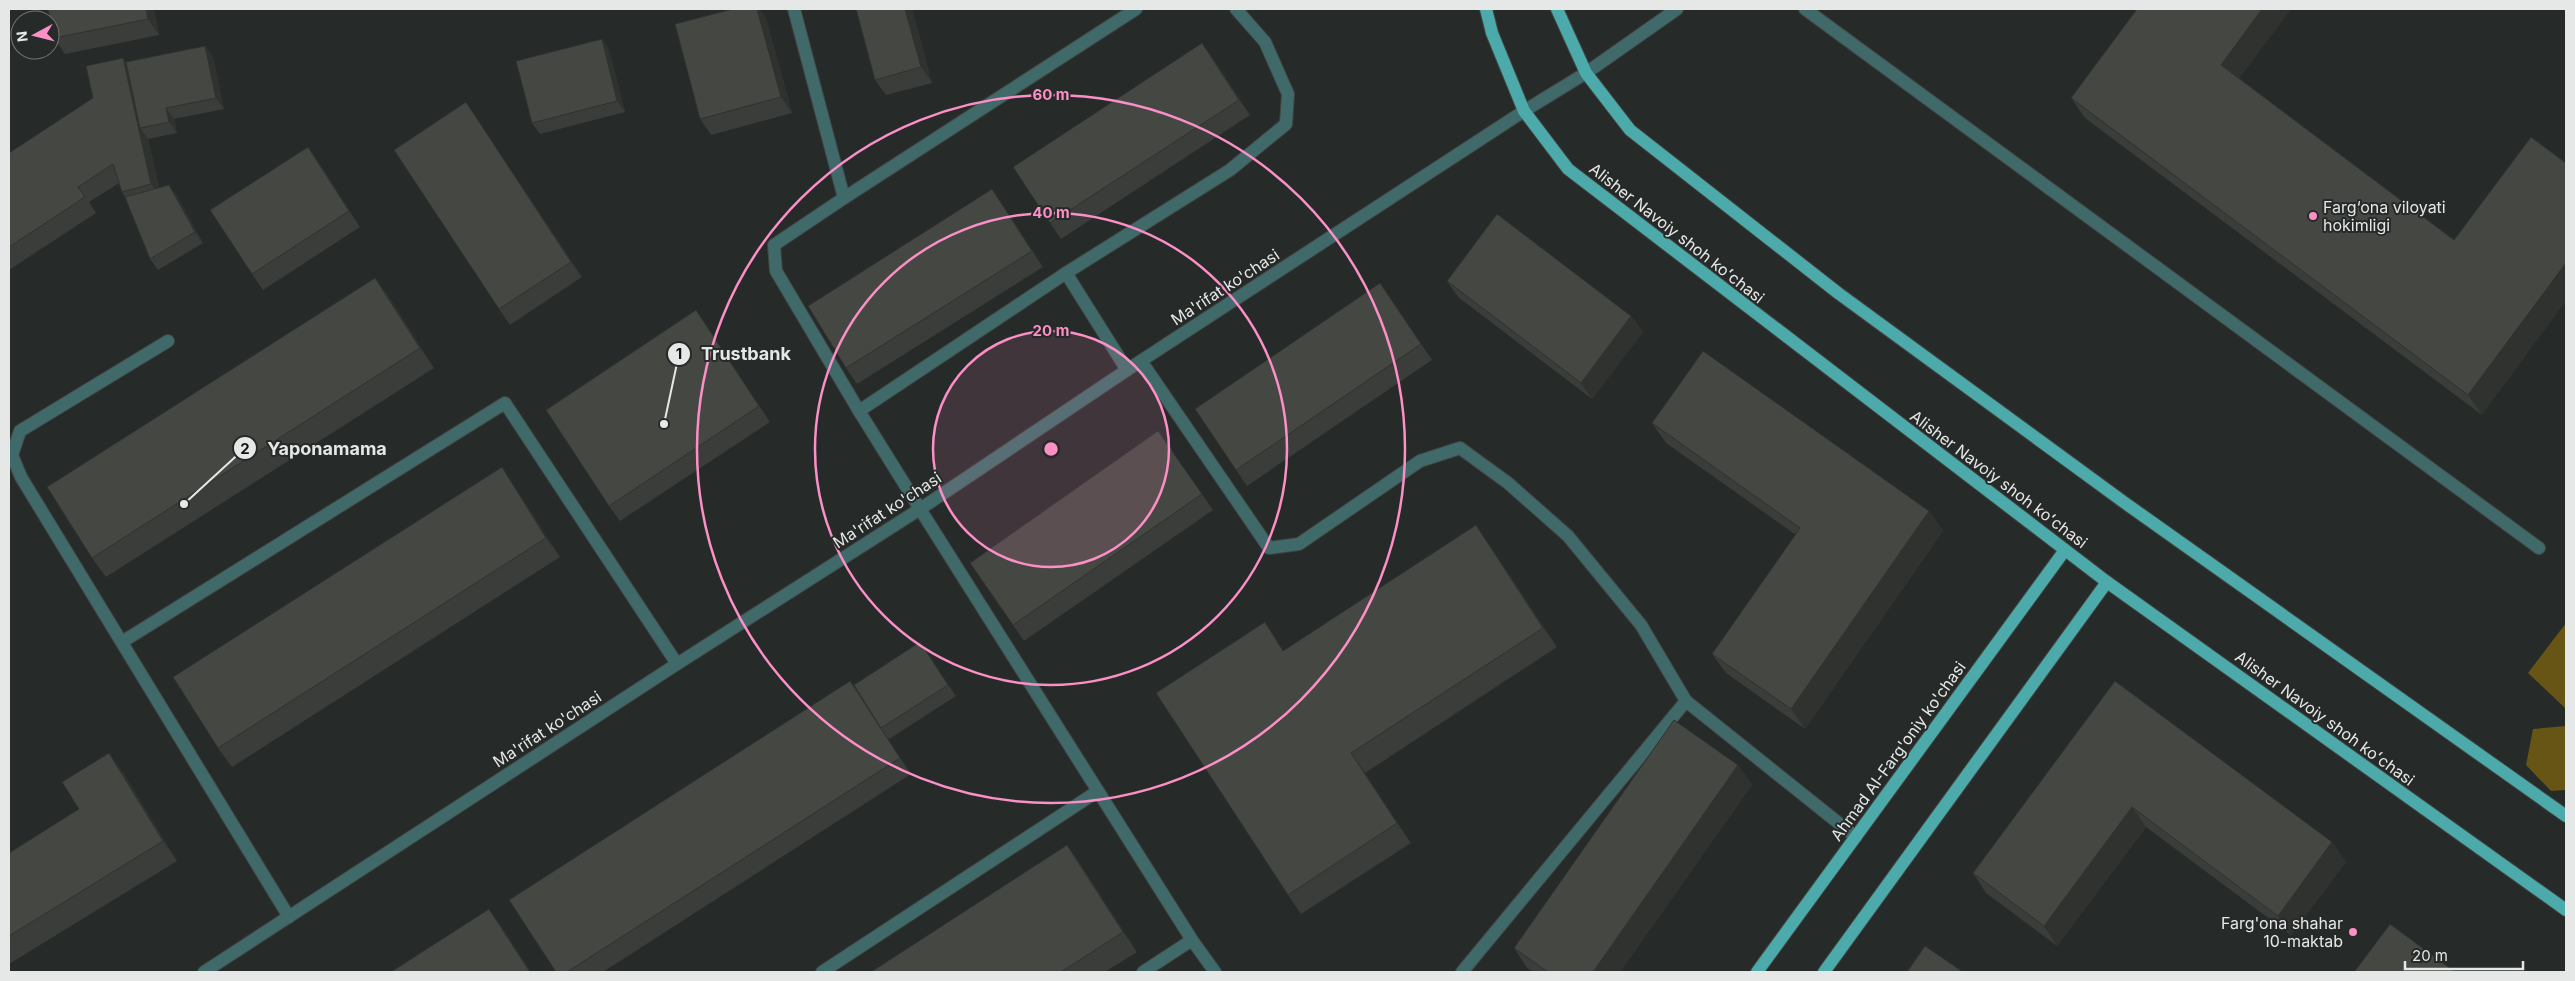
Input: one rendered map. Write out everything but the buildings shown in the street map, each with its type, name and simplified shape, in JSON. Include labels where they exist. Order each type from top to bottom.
[{"type":"main road","name":"Alisher Navoiy shoh koʻchasi","points":[[1486,9],[1492,33],[1524,111],[1568,169],[2107,582],[2566,910]]},
{"type":"main road","points":[[1557,9],[1586,72],[1630,130],[1838,293],[2125,504],[2566,816]]},
{"type":"main road","name":"Ahmad Al-Farg'oniy ko'chasi","points":[[1758,972],[2065,550]]},
{"type":"main road","points":[[1824,972],[2107,582]]},
{"type":"street","points":[[794,9],[844,198]]},
{"type":"street","points":[[1136,9],[774,245],[776,271],[920,509],[1192,940],[1215,972]]},
{"type":"street","points":[[859,411],[1066,273],[1230,170],[1286,124],[1288,94],[1265,42],[1236,9]]},
{"type":"street","name":"Ma'rifat ko'chasi","points":[[204,972],[677,664],[920,509],[1126,370],[1586,72],[1676,9]]},
{"type":"street","points":[[1805,9],[2538,548]]},
{"type":"street","points":[[1066,273],[1126,370]]},
{"type":"street","points":[[168,342],[20,431],[12,455],[21,477],[289,917]]},
{"type":"street","points":[[1141,361],[1269,548],[1299,544],[1420,462],[1460,448],[1508,484],[1568,536],[1641,625],[1686,701],[1856,838]]},
{"type":"street","points":[[122,642],[505,403],[677,664]]},
{"type":"street","points":[[1462,972],[1686,701]]},
{"type":"street","points":[[822,972],[1098,791]]},
{"type":"street","points":[[1143,972],[1192,940]]},
{"type":"shaded area","points":[[2566,623],[2566,709],[2528,673]]},
{"type":"shaded area","points":[[2566,726],[2566,790],[2551,791],[2526,765],[2533,729]]},
{"type":"place","name":"Farg‘ona viloyati hokimligi","points":[[2313,216]]},
{"type":"place","name":"Trustbank","points":[[664,424]]},
{"type":"place","name":"Yaponamama","points":[[184,504]]},
{"type":"place","name":"Farg'ona shahar 10-maktab","points":[[2353,932]]}]
